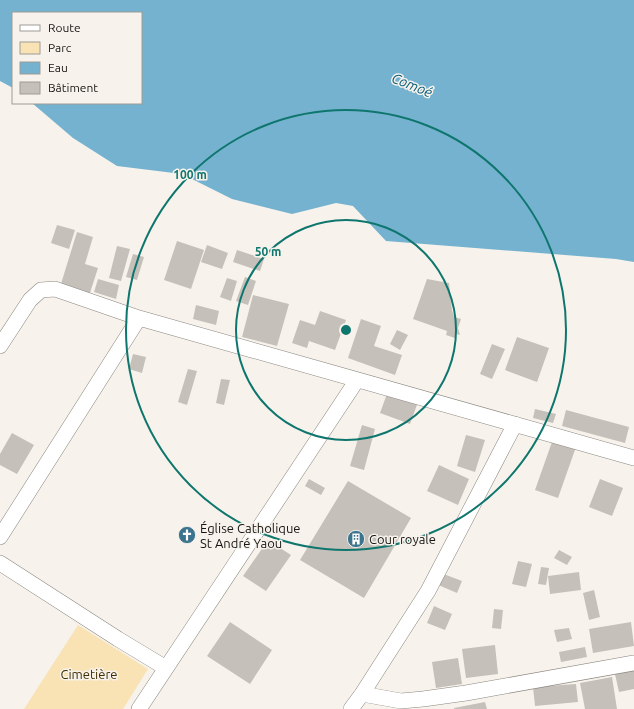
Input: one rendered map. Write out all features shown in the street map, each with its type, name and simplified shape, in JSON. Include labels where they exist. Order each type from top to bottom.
[{"type":"street","points":[[0,346],[30,300],[41,290],[55,289],[139,318],[634,458]]},
{"type":"street","points":[[0,538],[139,318]]},
{"type":"street","points":[[139,709],[357,380]]},
{"type":"street","points":[[351,709],[428,591],[514,424]]},
{"type":"street","points":[[0,563],[166,668]]},
{"type":"street","points":[[362,694],[401,701],[423,699],[466,693],[634,663]]},
{"type":"green space","name":"Cimetière","points":[[78,625],[148,669],[123,709],[24,709]]},
{"type":"water","name":"Comoé","points":[[0,0],[634,0],[634,262],[616,259],[386,241],[353,206],[336,203],[292,214],[232,199],[182,174],[117,166],[73,138],[33,104],[142,104],[142,12],[12,12],[12,87],[0,81]]},
{"type":"building","points":[[57,225],[75,230],[69,249],[51,243]]},
{"type":"building","points":[[77,232],[93,237],[85,264],[98,268],[89,296],[60,287]]},
{"type":"building","points":[[177,241],[204,250],[191,289],[164,280]]},
{"type":"building","points":[[207,245],[228,253],[222,269],[201,262]]},
{"type":"building","points":[[117,246],[130,249],[121,281],[109,278]]},
{"type":"building","points":[[237,250],[264,259],[260,271],[233,262]]},
{"type":"building","points":[[133,254],[144,257],[137,280],[126,277]]},
{"type":"building","points":[[245,277],[256,281],[248,305],[236,301]]},
{"type":"building","points":[[227,278],[237,281],[231,301],[220,297]]},
{"type":"building","points":[[98,279],[119,285],[116,299],[94,292]]},
{"type":"building","points":[[427,279],[449,283],[454,317],[461,319],[458,328],[460,335],[456,334],[455,338],[446,335],[447,331],[413,319]]},
{"type":"building","points":[[253,295],[289,304],[277,346],[242,337]]},
{"type":"building","points":[[196,305],[219,311],[216,325],[193,319]]},
{"type":"building","points":[[320,311],[346,320],[335,350],[309,341],[307,348],[292,343],[300,320],[315,325]]},
{"type":"building","points":[[361,319],[381,326],[374,346],[402,355],[395,375],[348,358]]},
{"type":"building","points":[[397,330],[408,335],[400,350],[390,344]]},
{"type":"building","points":[[517,337],[549,348],[537,382],[505,370]]},
{"type":"building","points":[[492,344],[505,349],[492,379],[480,374]]},
{"type":"building","points":[[133,354],[146,357],[142,373],[129,369]]},
{"type":"building","points":[[188,369],[197,371],[187,405],[178,402]]},
{"type":"building","points":[[221,379],[230,380],[224,405],[216,403]]},
{"type":"building","points":[[388,391],[418,402],[410,424],[380,413]]},
{"type":"building","points":[[535,409],[556,414],[553,423],[533,418]]},
{"type":"building","points":[[566,410],[629,427],[625,443],[562,426]]},
{"type":"building","points":[[362,425],[375,429],[364,470],[350,466]]},
{"type":"building","points":[[12,433],[34,445],[17,474],[0,465],[0,454]]},
{"type":"building","points":[[466,435],[485,440],[475,472],[457,466]]},
{"type":"building","points":[[553,439],[576,447],[558,498],[535,490]]},
{"type":"building","points":[[439,465],[469,479],[458,505],[427,491]]},
{"type":"building","points":[[309,479],[325,488],[321,495],[305,486]]},
{"type":"building","points":[[600,479],[623,488],[612,516],[589,507]]},
{"type":"building","name":"Cour royale","points":[[348,481],[411,518],[364,598],[300,560]]},
{"type":"building","points":[[268,540],[291,555],[266,591],[243,576]]},
{"type":"building","points":[[559,550],[572,557],[567,565],[554,558]]},
{"type":"building","points":[[518,561],[532,564],[526,587],[512,584]]},
{"type":"building","points":[[541,567],[549,568],[546,585],[538,584]]},
{"type":"building","points":[[579,572],[581,590],[550,594],[548,576]]},
{"type":"building","points":[[441,573],[462,581],[457,593],[436,584]]},
{"type":"building","points":[[594,590],[600,617],[589,620],[583,593]]},
{"type":"building","points":[[434,606],[452,614],[445,630],[427,623]]},
{"type":"building","points":[[494,609],[503,610],[501,629],[492,628]]},
{"type":"building","points":[[230,622],[272,650],[250,684],[207,656]]},
{"type":"building","points":[[631,622],[634,646],[593,653],[589,629]]},
{"type":"building","points":[[569,628],[572,639],[557,642],[554,630]]},
{"type":"building","points":[[495,645],[498,674],[466,678],[462,649]]},
{"type":"building","points":[[585,647],[587,657],[561,662],[559,652]]},
{"type":"building","points":[[458,658],[462,684],[436,688],[432,662]]},
{"type":"building","points":[[634,670],[634,689],[619,692],[615,674]]},
{"type":"building","points":[[612,677],[617,709],[585,709],[580,683]]},
{"type":"building","points":[[576,684],[578,702],[535,706],[533,687]]},
{"type":"building","points":[[485,702],[487,709],[454,709],[454,708]]},
{"type":"place","name":"Église Catholique St André Yaou","points":[[187,535]]},
{"type":"place","name":"Cour royale","points":[[356,539]]}]
